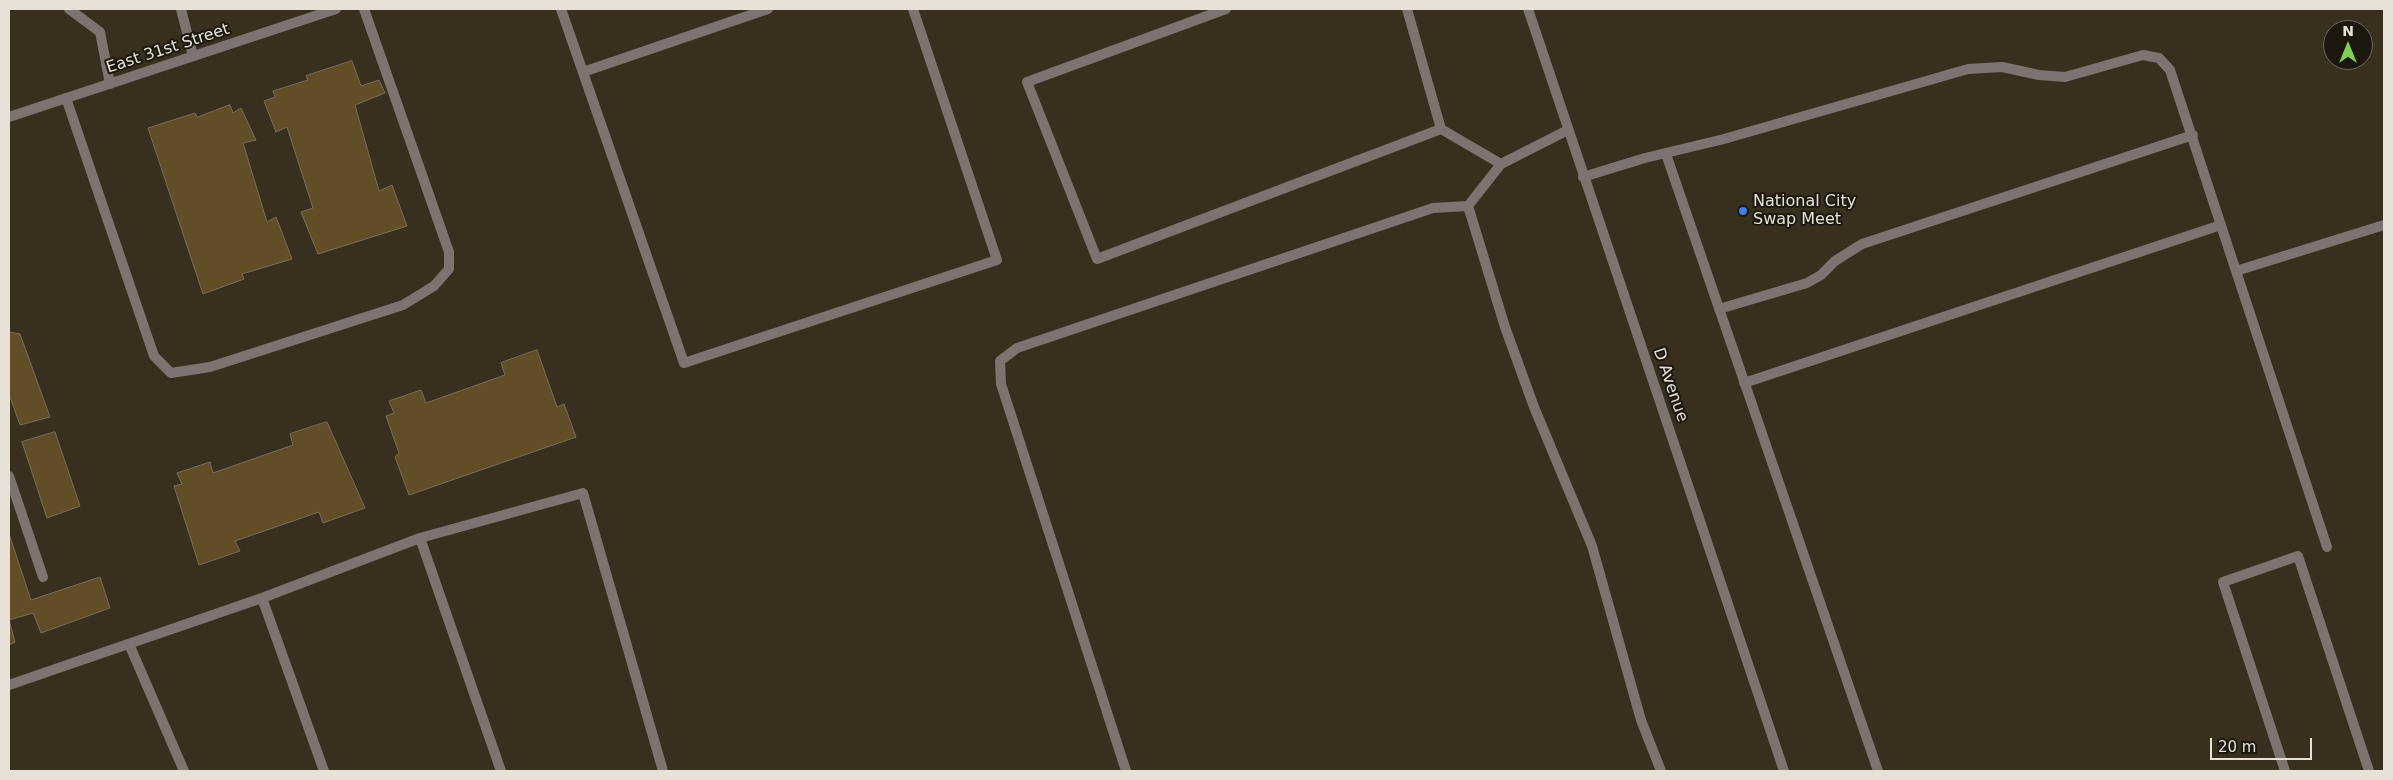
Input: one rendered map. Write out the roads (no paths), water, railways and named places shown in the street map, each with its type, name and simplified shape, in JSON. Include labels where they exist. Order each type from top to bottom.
[{"type":"street","points":[[69,9],[100,32],[110,84]]},
{"type":"street","points":[[181,9],[193,56]]},
{"type":"street","name":"East 31st Street","points":[[9,117],[336,9]]},
{"type":"street","points":[[66,98],[154,356],[171,373],[210,367],[403,305],[434,286],[449,269],[449,252],[364,9]]},
{"type":"street","points":[[561,9],[684,363],[996,260],[913,9]]},
{"type":"street","points":[[583,72],[768,9]]},
{"type":"street","points":[[1226,9],[1027,82],[1097,259],[1441,128]]},
{"type":"street","points":[[1407,9],[1441,128],[1501,164]]},
{"type":"street","name":"D Avenue","points":[[1528,9],[1784,771]]},
{"type":"street","points":[[1584,177],[1645,158],[1666,154],[1968,69],[2002,67],[2039,75],[2065,77],[2143,55],[2159,58],[2170,70],[2193,135],[2328,547]]},
{"type":"street","points":[[1126,771],[1001,384],[1000,361],[1017,348],[1433,208],[1468,206],[1501,164],[1568,130]]},
{"type":"street","points":[[1719,308],[1807,284],[1820,276],[1835,261],[1862,244],[2193,135]]},
{"type":"street","points":[[1666,154],[1878,771]]},
{"type":"street","points":[[1468,206],[1505,327],[1534,406],[1592,546],[1657,770]]},
{"type":"street","points":[[1744,383],[2222,225]]},
{"type":"street","points":[[2236,271],[2384,225]]},
{"type":"street","points":[[9,476],[43,577]]},
{"type":"street","points":[[9,684],[262,598],[420,538],[583,493],[662,771]]},
{"type":"street","points":[[420,538],[501,771]]},
{"type":"street","points":[[2285,771],[2223,582],[2298,556],[2369,771]]},
{"type":"street","points":[[262,598],[324,771]]},
{"type":"street","points":[[129,644],[184,771]]},
{"type":"place","name":"National City Swap Meet","points":[[1743,211]]}]
